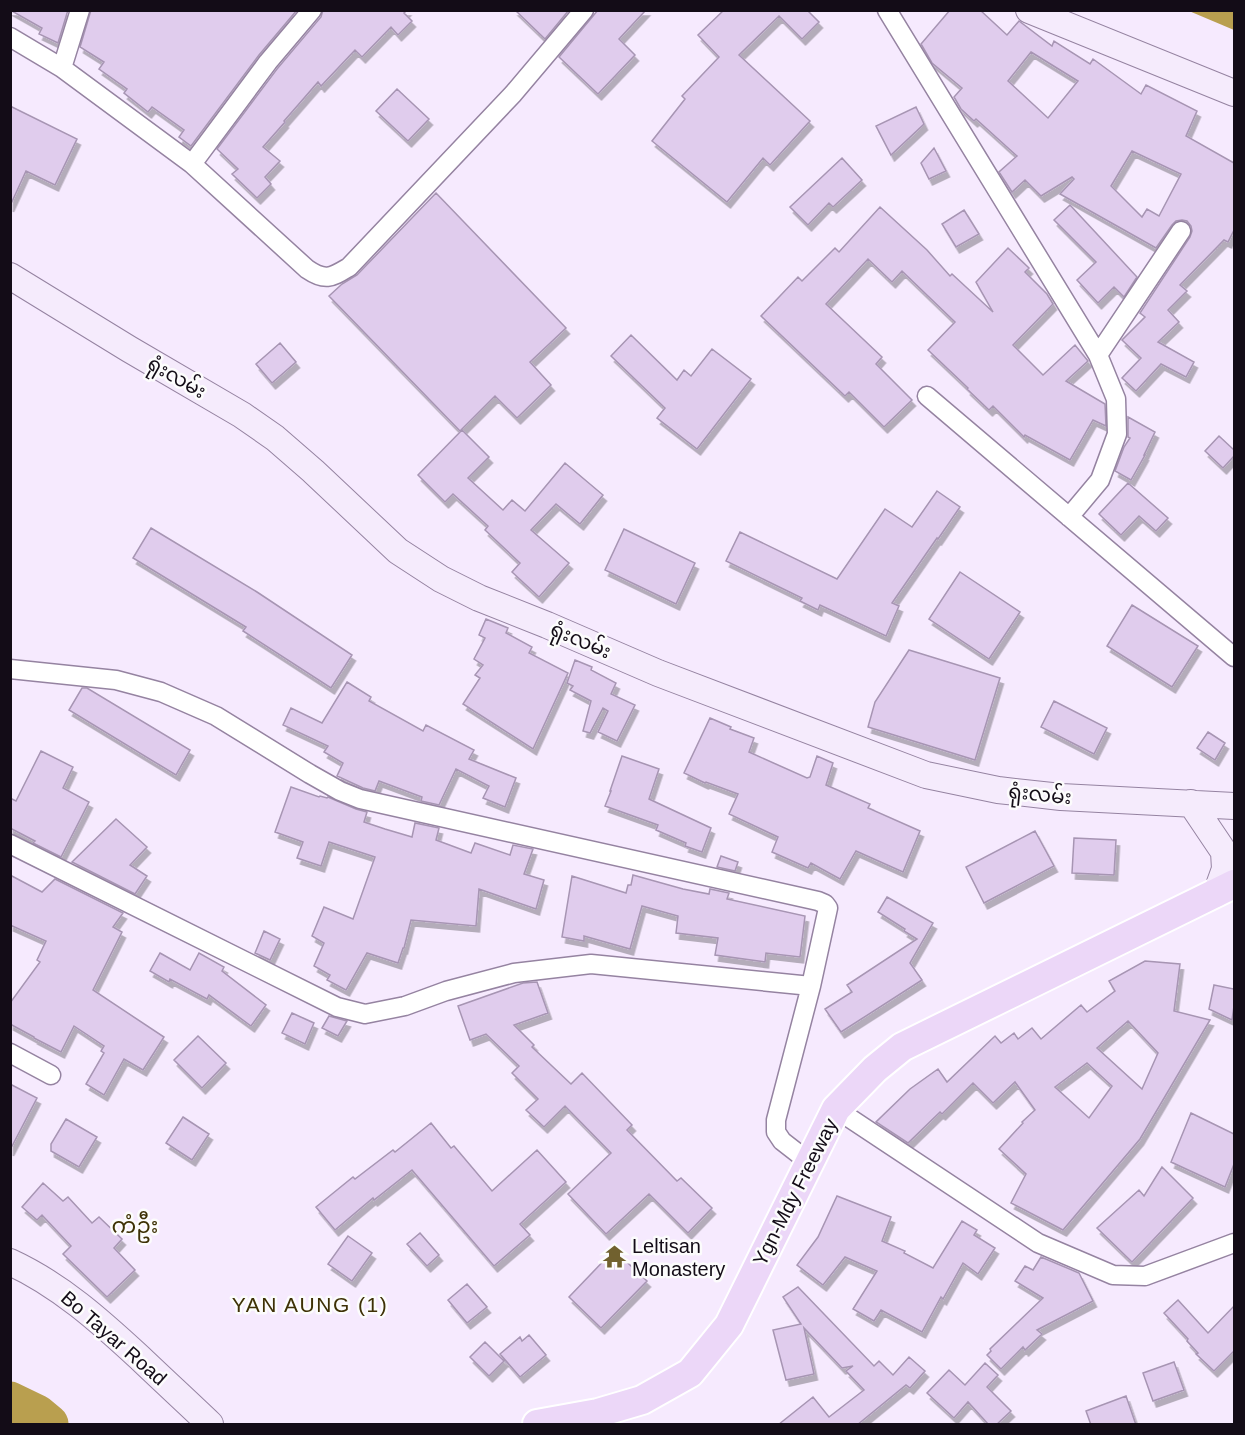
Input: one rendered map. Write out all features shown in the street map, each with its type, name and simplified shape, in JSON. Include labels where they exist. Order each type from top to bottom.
[{"type":"main road","name":"Ygn-Mdy Freeway","points":[[537,1425],[598,1413],[642,1400],[690,1373],[729,1324],[836,1109],[875,1069],[902,1047],[1225,889]]},
{"type":"street","points":[[62,68],[80,10]]},
{"type":"street","points":[[192,164],[268,62],[312,10]]},
{"type":"street","points":[[10,37],[62,68],[192,164],[308,269],[318,276],[332,277],[349,267],[505,103],[585,10]]},
{"type":"street","points":[[887,10],[1098,355],[1116,399],[1117,434],[1100,480],[1069,518]]},
{"type":"street","points":[[1029,10],[1234,93]]},
{"type":"street","points":[[1098,355],[1182,231]]},
{"type":"street","name":"ရုံးလမ်း","points":[[10,276],[242,415],[275,438],[398,550],[441,579],[479,598],[658,673],[926,775],[998,790],[1061,797],[1234,806]]},
{"type":"street","points":[[927,396],[1234,657]]},
{"type":"street","points":[[10,669],[116,680],[161,692],[216,716],[310,774],[360,799],[825,904],[828,908],[811,986],[776,1120],[776,1132],[782,1141],[809,1162]]},
{"type":"street","points":[[1191,803],[1224,852],[1225,889]]},
{"type":"street","points":[[10,844],[337,1006],[365,1014],[405,1006],[446,991],[514,973],[591,964],[811,986]]},
{"type":"street","points":[[10,1053],[51,1075]]},
{"type":"street","points":[[836,1109],[1038,1243],[1113,1275],[1144,1276],[1234,1243]]},
{"type":"street","name":"Bo Tayar Road","points":[[10,1262],[66,1294],[105,1325],[210,1425]]},
{"type":"shaded area","points":[[1189,11],[1234,11],[1234,30]]},
{"type":"building","points":[[10,10],[68,10],[58,43],[39,34],[42,28]]},
{"type":"building","points":[[91,10],[297,10],[259,55],[191,146],[179,137],[184,130],[152,107],[148,112],[124,93],[127,89],[99,69],[104,62],[80,47]]},
{"type":"building","points":[[323,10],[407,10],[404,13],[412,21],[398,35],[391,27],[362,57],[355,50],[321,86],[318,82],[263,147],[280,161],[265,177],[271,184],[257,198],[232,174],[238,169],[217,149],[277,69],[321,17]]},
{"type":"building","points":[[515,10],[569,10],[545,39]]},
{"type":"building","points":[[598,10],[646,10],[619,39],[635,55],[598,94],[559,57]]},
{"type":"building","points":[[724,10],[807,10],[819,22],[802,39],[779,16],[739,55],[810,121],[770,165],[763,158],[727,202],[652,141],[685,99],[682,96],[719,57],[698,35]]},
{"type":"building","points":[[950,10],[980,10],[1007,35],[1019,21],[1052,46],[1054,41],[1090,64],[1093,59],[1141,94],[1146,85],[1197,111],[1186,136],[1234,163],[1234,230],[1228,242],[1224,240],[1180,285],[1187,291],[1168,310],[1179,322],[1158,342],[1194,362],[1186,377],[1161,364],[1136,391],[1122,378],[1141,358],[1122,340],[1145,317],[1140,313],[1190,237],[1191,226],[1187,221],[1176,221],[1156,248],[1060,194],[1074,179],[1072,177],[1041,196],[1025,180],[1012,192],[999,172],[1017,156],[976,119],[974,121],[961,109],[954,97],[962,88],[932,63],[921,44]],"holes":[[[1031,52],[1078,81],[1048,118],[1008,81]],[[1132,151],[1181,174],[1159,216],[1147,209],[1142,217],[1111,186]]]},
{"type":"building","points":[[397,89],[429,119],[408,141],[376,111]]},
{"type":"building","points":[[10,106],[77,139],[55,185],[26,171],[10,206]]},
{"type":"building","points":[[916,107],[924,124],[891,155],[876,126]]},
{"type":"building","points":[[934,148],[946,171],[929,179],[921,163]]},
{"type":"building","points":[[842,158],[862,180],[833,207],[829,203],[808,225],[790,207]]},
{"type":"building","points":[[436,193],[566,328],[530,362],[551,385],[517,418],[495,396],[460,431],[329,296],[342,284],[357,275]]},
{"type":"building","points":[[1070,205],[1137,277],[1124,297],[1114,287],[1098,303],[1077,280],[1096,262],[1054,220]]},
{"type":"building","points":[[880,207],[927,250],[950,276],[952,274],[993,312],[976,282],[1008,248],[1029,268],[1025,272],[1047,294],[1053,304],[1013,345],[1043,375],[1075,345],[1088,361],[1066,381],[1105,404],[1106,426],[1093,420],[1070,460],[1025,435],[1024,437],[993,406],[989,410],[928,350],[955,322],[902,271],[892,282],[868,259],[826,304],[882,357],[876,364],[912,400],[884,427],[849,392],[845,396],[761,316],[798,277],[802,281],[835,248],[839,252]]},
{"type":"building","points":[[964,210],[979,234],[956,247],[942,224]]},
{"type":"building","points":[[631,335],[677,380],[684,370],[691,376],[712,349],[751,379],[697,449],[657,418],[665,408],[611,356]]},
{"type":"building","points":[[280,343],[296,362],[272,383],[256,364]]},
{"type":"building","points":[[1128,417],[1155,432],[1131,480],[1115,471],[1130,438],[1128,437]]},
{"type":"building","points":[[462,430],[489,457],[468,478],[503,510],[512,500],[525,511],[565,463],[603,495],[580,524],[556,504],[531,530],[569,563],[539,597],[512,572],[520,563],[485,530],[488,526],[453,494],[445,502],[418,475]]},
{"type":"building","points":[[1219,436],[1234,450],[1234,456],[1223,468],[1205,451]]},
{"type":"building","points":[[1128,483],[1168,518],[1156,531],[1139,516],[1121,535],[1099,514]]},
{"type":"building","points":[[937,491],[960,507],[892,603],[899,606],[886,636],[820,605],[818,610],[800,601],[802,598],[726,561],[740,532],[837,579],[885,509],[912,527]]},
{"type":"building","points":[[151,528],[257,592],[352,655],[331,688],[243,631],[246,627],[133,558]]},
{"type":"building","points":[[624,529],[695,563],[676,604],[605,570]]},
{"type":"building","points":[[960,572],[1020,612],[989,659],[929,619]]},
{"type":"building","points":[[1132,605],[1198,646],[1172,687],[1107,646]]},
{"type":"building","points":[[486,619],[508,628],[506,633],[532,647],[529,653],[568,673],[533,749],[463,704],[480,678],[475,675],[483,665],[474,659],[485,638],[479,635]]},
{"type":"building","points":[[909,650],[1000,678],[975,760],[868,727],[875,702]]},
{"type":"building","points":[[575,660],[592,667],[591,670],[616,683],[611,694],[635,705],[617,741],[598,732],[608,711],[603,708],[590,733],[583,731],[591,701],[570,690],[573,686],[567,683]]},
{"type":"building","points":[[347,682],[371,697],[369,701],[423,731],[426,725],[474,750],[469,759],[516,778],[505,807],[483,798],[489,786],[456,769],[439,805],[421,801],[422,797],[379,781],[375,791],[337,776],[343,763],[324,752],[328,746],[283,725],[291,708],[322,723]]},
{"type":"building","points":[[82,688],[87,688],[190,750],[176,775],[69,710]]},
{"type":"building","points":[[1054,701],[1107,728],[1094,754],[1041,727]]},
{"type":"building","points":[[710,718],[754,738],[749,752],[807,778],[810,777],[817,756],[833,763],[826,785],[870,804],[868,808],[920,831],[903,872],[856,851],[840,879],[811,863],[808,868],[772,852],[778,837],[729,814],[738,794],[684,773]]},
{"type":"building","points":[[1208,732],[1225,743],[1215,760],[1197,748]]},
{"type":"building","points":[[41,751],[73,767],[63,788],[89,802],[61,857],[10,828],[10,798],[16,801]]},
{"type":"building","points":[[622,756],[659,769],[649,799],[711,828],[702,852],[685,846],[686,843],[656,830],[658,825],[605,806]]},
{"type":"building","points":[[291,787],[319,797],[328,797],[367,812],[364,822],[412,837],[415,823],[439,828],[436,840],[471,853],[475,843],[510,855],[513,845],[533,849],[524,874],[544,880],[536,909],[479,889],[476,926],[411,920],[398,963],[367,953],[346,990],[327,980],[330,975],[314,966],[324,943],[312,936],[324,907],[353,919],[375,857],[329,842],[321,866],[297,858],[303,842],[275,832]]},
{"type":"building","points":[[116,819],[147,847],[130,865],[147,876],[135,894],[72,862]]},
{"type":"building","points":[[1035,831],[1054,866],[984,903],[966,867]]},
{"type":"building","points":[[1074,838],[1116,840],[1114,875],[1072,873]]},
{"type":"building","points":[[721,856],[738,862],[735,871],[717,867]]},
{"type":"building","points":[[10,875],[42,892],[55,879],[123,913],[113,927],[122,932],[93,990],[164,1037],[143,1070],[124,1059],[104,1095],[86,1084],[104,1053],[101,1051],[104,1046],[74,1026],[61,1052],[10,1024],[10,1003],[40,962],[37,960],[46,941],[10,925]]},
{"type":"building","points":[[633,875],[709,894],[710,889],[729,893],[727,899],[805,916],[800,957],[766,953],[765,962],[715,955],[718,938],[676,933],[678,916],[642,906],[630,949],[584,936],[584,941],[562,937],[572,876],[626,893]]},
{"type":"building","points":[[887,897],[933,923],[910,963],[922,980],[841,1032],[825,1009],[852,992],[847,985],[917,939],[878,912]]},
{"type":"building","points":[[264,931],[280,939],[270,960],[255,953]]},
{"type":"building","points":[[160,953],[190,970],[199,953],[224,967],[222,971],[266,1005],[251,1026],[209,995],[207,999],[150,971]]},
{"type":"building","points":[[1145,961],[1180,964],[1174,1011],[1210,1020],[1140,1139],[1063,1230],[1011,1203],[1026,1174],[999,1149],[1035,1110],[1015,1082],[993,1103],[973,1083],[908,1143],[876,1122],[910,1089],[938,1069],[947,1082],[995,1036],[1001,1043],[1014,1033],[1018,1039],[1032,1028],[1041,1039],[1081,1005],[1087,1012],[1115,991],[1109,981]],"holes":[[[1128,1021],[1158,1053],[1142,1089],[1097,1048]],[[1087,1063],[1112,1086],[1089,1118],[1055,1087]]]},
{"type":"building","points":[[537,982],[548,1013],[514,1025],[534,1045],[532,1047],[571,1084],[582,1073],[632,1125],[627,1130],[677,1181],[681,1178],[712,1208],[688,1233],[649,1194],[606,1234],[568,1194],[611,1153],[565,1106],[544,1127],[526,1110],[538,1099],[512,1073],[519,1066],[486,1034],[470,1040],[458,1006],[523,983]]},
{"type":"building","points":[[1214,985],[1234,989],[1232,1020],[1209,1009]]},
{"type":"building","points":[[292,1013],[314,1023],[305,1044],[282,1033]]},
{"type":"building","points":[[329,1016],[347,1021],[338,1036],[322,1028]]},
{"type":"building","points":[[198,1036],[226,1063],[202,1088],[174,1060]]},
{"type":"building","points":[[10,1084],[37,1098],[10,1150]]},
{"type":"building","points":[[1191,1113],[1234,1134],[1234,1164],[1225,1187],[1171,1162]]},
{"type":"building","points":[[183,1117],[209,1134],[192,1160],[166,1143]]},
{"type":"building","points":[[66,1119],[97,1137],[79,1167],[51,1151],[51,1144]]},
{"type":"building","points":[[431,1123],[451,1148],[454,1146],[492,1191],[537,1150],[566,1182],[520,1224],[530,1235],[494,1266],[412,1170],[374,1200],[373,1198],[335,1230],[316,1207],[353,1177],[355,1179],[393,1150],[395,1152]]},
{"type":"building","points":[[1162,1167],[1193,1198],[1132,1262],[1097,1228],[1139,1190],[1144,1196]]},
{"type":"building","points":[[43,1183],[63,1201],[68,1197],[92,1223],[99,1217],[122,1239],[114,1248],[135,1270],[107,1297],[63,1254],[71,1246],[42,1215],[37,1220],[22,1207]]},
{"type":"building","points":[[837,1196],[891,1217],[882,1241],[905,1251],[904,1253],[933,1268],[962,1221],[977,1230],[974,1235],[995,1248],[978,1274],[963,1263],[922,1332],[881,1310],[874,1321],[853,1309],[877,1271],[845,1257],[823,1285],[797,1265],[818,1237]]},
{"type":"building","points":[[420,1233],[439,1255],[427,1266],[407,1244]]},
{"type":"building","points":[[348,1236],[372,1253],[352,1281],[328,1264]]},
{"type":"building","points":[[614,1250],[647,1281],[601,1328],[569,1297]]},
{"type":"building","points":[[1041,1257],[1079,1273],[1093,1301],[1037,1330],[1042,1334],[1025,1350],[1023,1347],[1001,1369],[987,1355],[990,1349],[1043,1298],[1015,1281],[1025,1266],[1033,1270]]},
{"type":"building","points":[[467,1284],[487,1307],[467,1323],[448,1300]]},
{"type":"building","points":[[798,1287],[874,1366],[879,1361],[893,1375],[909,1357],[925,1371],[910,1388],[906,1385],[857,1425],[778,1425],[813,1397],[829,1417],[864,1390],[846,1371],[853,1366],[842,1368],[804,1328],[814,1374],[786,1380],[773,1330],[801,1324],[783,1297]]},
{"type":"building","points":[[1178,1300],[1208,1333],[1234,1306],[1234,1351],[1214,1371],[1196,1354],[1198,1353],[1187,1341],[1188,1339],[1164,1313]]},
{"type":"building","points":[[529,1335],[546,1355],[520,1377],[500,1354],[520,1337],[522,1341]]},
{"type":"building","points":[[485,1342],[504,1361],[489,1376],[470,1357]]},
{"type":"building","points":[[1174,1362],[1184,1390],[1153,1401],[1143,1373]]},
{"type":"building","points":[[985,1363],[998,1375],[987,1387],[1011,1411],[996,1425],[989,1425],[968,1402],[954,1418],[927,1393],[949,1370],[965,1385]]},
{"type":"building","points":[[1126,1396],[1136,1425],[1091,1425],[1086,1411]]},
{"type":"waterway","points":[[10,1401],[37,1414],[49,1424]]},
{"type":"place","name":"Leltisan Monastery","points":[[614,1257]]},
{"type":"district","name":"ကံဦး","points":[[135,1225]]},
{"type":"district","name":"YAN AUNG (1)","points":[[310,1305]]}]
